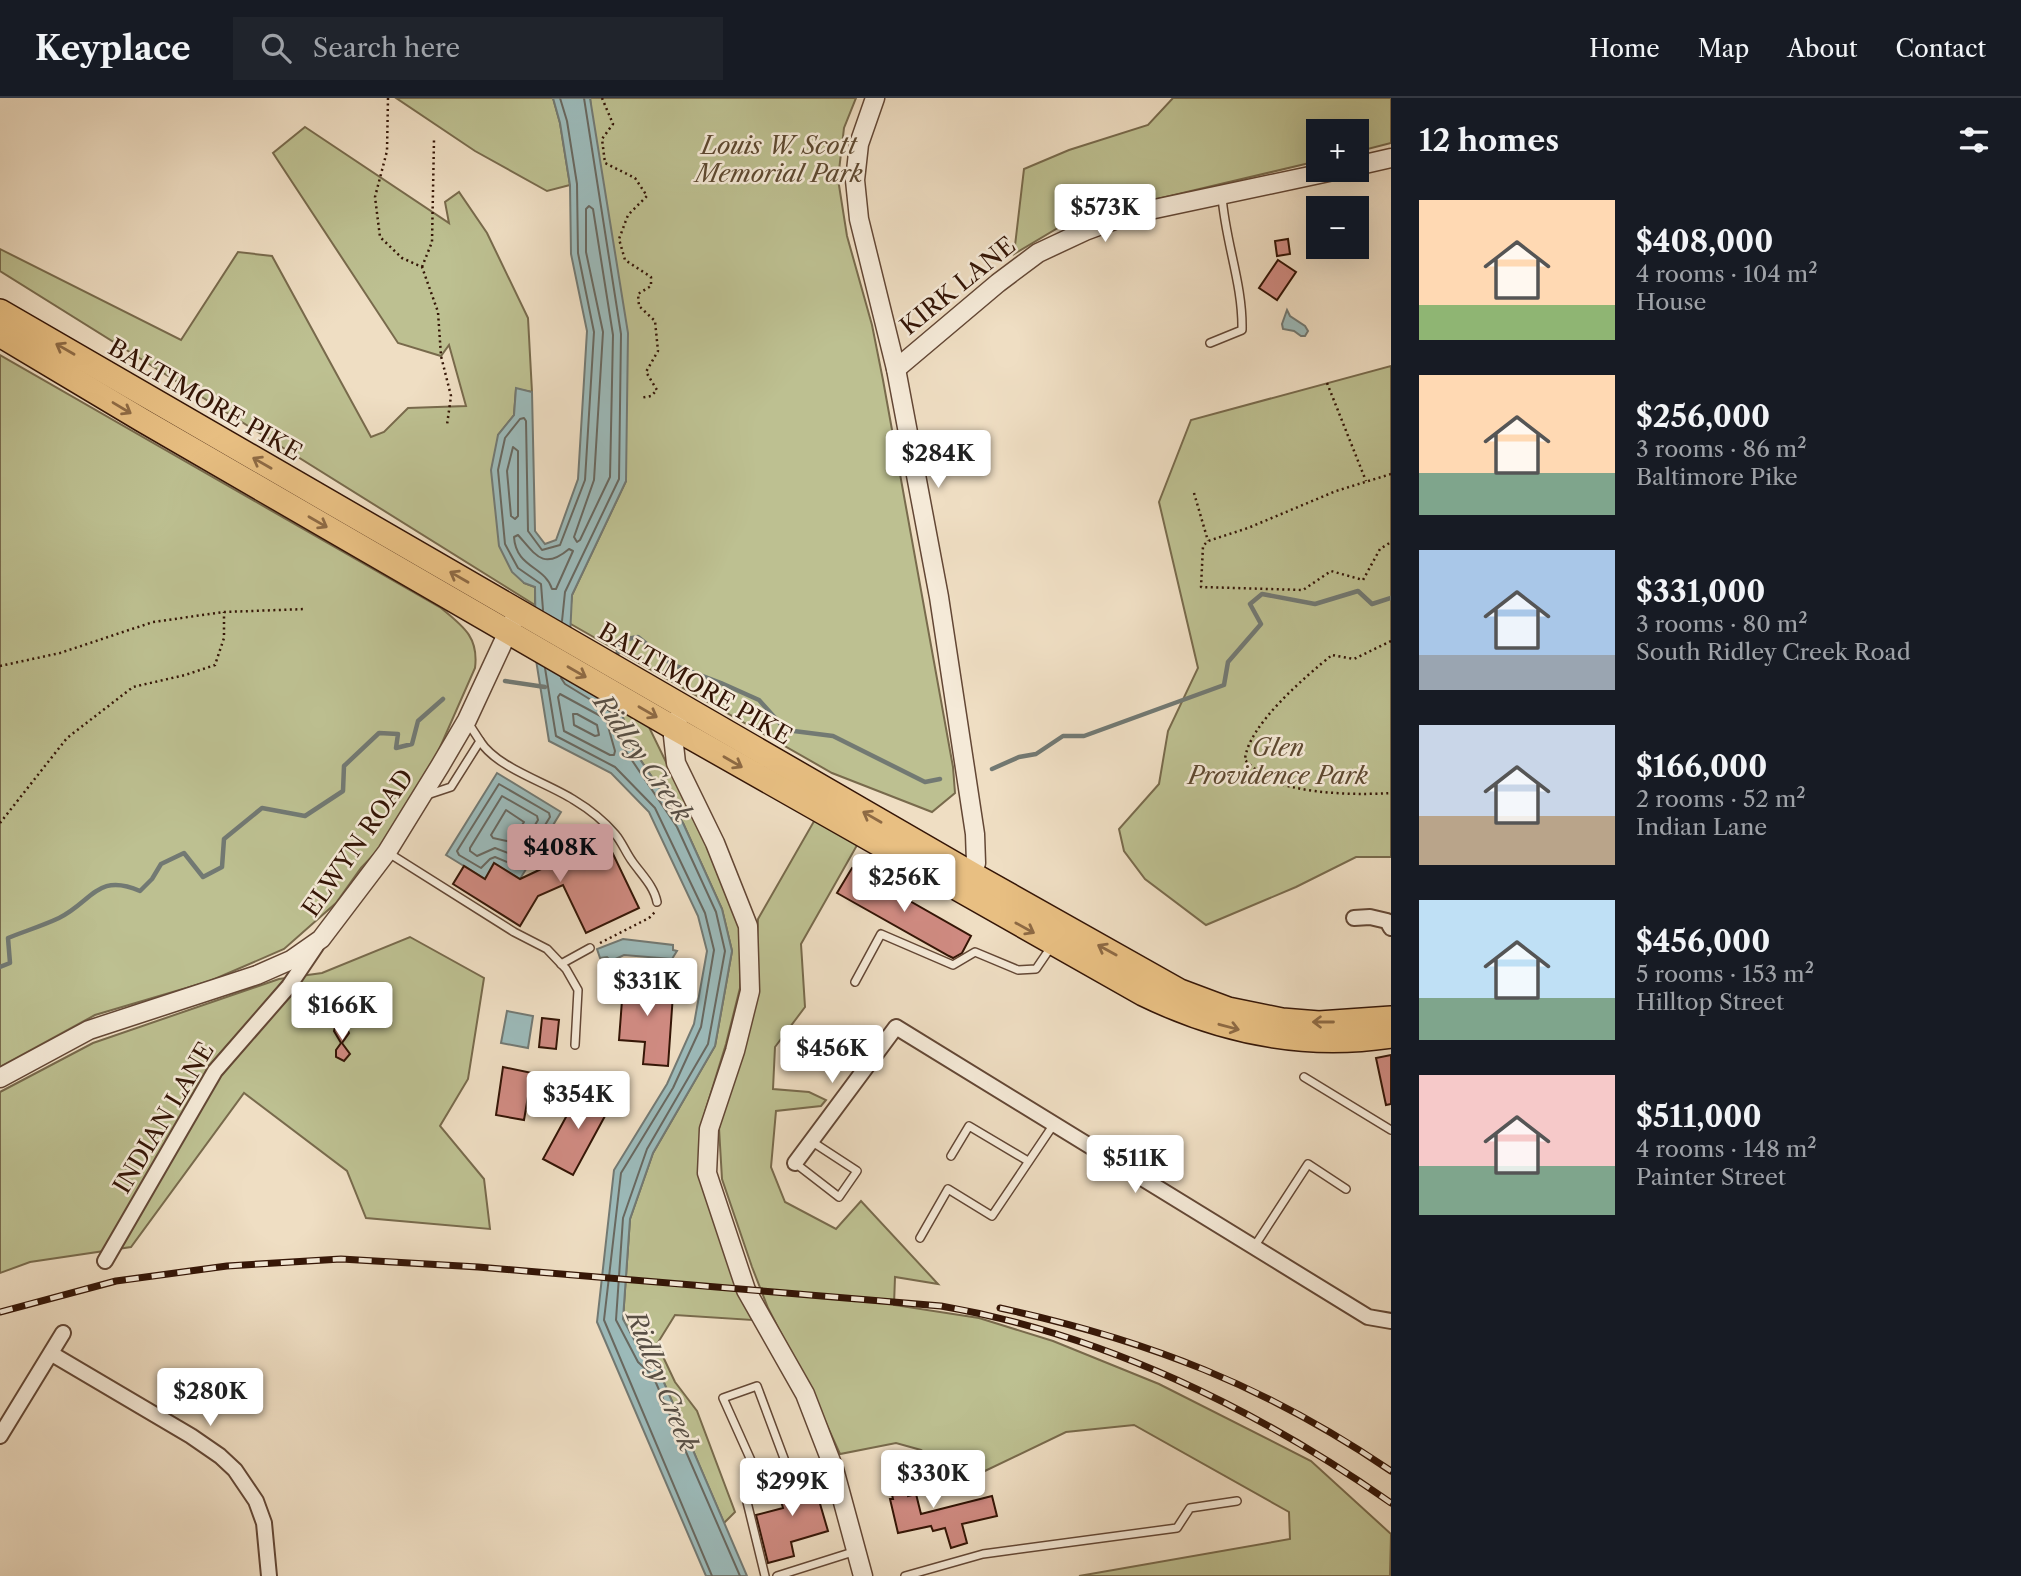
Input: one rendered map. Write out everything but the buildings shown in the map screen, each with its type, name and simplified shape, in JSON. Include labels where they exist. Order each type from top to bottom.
[{"type":"main road","name":"BALTIMORE PIKE","points":[[0,311],[520,621],[532,646],[622,697],[678,718],[969,885],[1166,984],[1211,1003],[1264,1017],[1301,1022],[1359,1022],[1391,1018]]},
{"type":"main road","name":"BALTIMORE PIKE","points":[[0,335],[142,420],[520,621],[622,672],[678,718]]},
{"type":"main road","name":"BALTIMORE PIKE","points":[[969,885],[1053,944],[1158,1001],[1223,1026],[1279,1038],[1309,1040],[1360,1040],[1391,1036]]},
{"type":"street","points":[[875,98],[859,144],[855,180],[859,219],[896,369],[942,621],[975,834],[969,885]]},
{"type":"street","points":[[1369,163],[1391,158]]},
{"type":"street","name":"KIRK LANE","points":[[896,369],[1038,253],[1085,230],[1131,214],[1306,177]]},
{"type":"street","name":"ELWYN ROAD","points":[[0,1078],[89,1030],[257,975],[291,960],[321,939],[387,852],[467,720],[520,621]]},
{"type":"street","points":[[678,718],[673,746],[676,763],[715,844],[748,926],[750,991],[735,1051],[709,1129],[707,1172],[746,1290],[810,1406],[834,1469],[863,1576]]},
{"type":"street","points":[[1354,918],[1370,917],[1387,921],[1391,928]]},
{"type":"street","name":"INDIAN LANE","points":[[104,1261],[215,1070],[289,986],[321,939]]},
{"type":"street","points":[[795,1163],[896,1027],[1368,1317],[1391,1321]]},
{"type":"street","points":[[0,1436],[52,1354],[62,1333]]},
{"type":"street","points":[[52,1354],[191,1436],[235,1469],[256,1502],[264,1523],[269,1576]]},
{"type":"lane","points":[[1210,343],[1242,330],[1239,290],[1224,225],[1222,195]]},
{"type":"lane","points":[[467,720],[486,750],[506,764],[575,800],[617,836],[651,887],[657,902]]},
{"type":"lane","points":[[421,797],[451,787],[480,741]]},
{"type":"lane","points":[[387,852],[514,932],[548,948],[578,990],[575,1045]]},
{"type":"lane","points":[[855,982],[881,934],[953,965],[975,953],[1018,970],[1036,969],[1053,944]]},
{"type":"lane","points":[[562,964],[590,948]]},
{"type":"lane","points":[[1304,1077],[1391,1130]]},
{"type":"lane","points":[[920,1238],[948,1189],[992,1216],[1054,1124]]},
{"type":"lane","points":[[951,1156],[969,1126],[1028,1161]]},
{"type":"lane","points":[[795,1163],[839,1197],[857,1171],[811,1141]]},
{"type":"lane","points":[[1254,1247],[1308,1164],[1346,1189]]},
{"type":"lane","points":[[758,1476],[723,1398],[757,1386],[785,1461],[758,1476],[747,1502],[765,1576]]},
{"type":"lane","points":[[905,1576],[983,1554],[1177,1528],[1191,1508],[1237,1501]]},
{"type":"lane","points":[[777,1576],[856,1550]]},
{"type":"path","points":[[388,98],[387,151],[375,197],[380,237],[402,258],[422,267]]},
{"type":"path","points":[[602,98],[613,124],[601,139],[605,163],[635,178],[647,197],[628,215],[619,239],[625,260],[651,277],[652,286],[638,294],[639,306],[655,321],[658,351],[646,372],[657,390],[651,396],[640,398]]},
{"type":"path","points":[[434,140],[432,242],[422,267],[438,312],[440,356],[451,396],[447,425]]},
{"type":"path","points":[[1327,383],[1366,482]]},
{"type":"path","points":[[1391,474],[1336,491],[1248,528],[1208,541],[1203,546],[1201,587],[1303,590],[1332,571],[1363,580],[1380,550],[1391,542]]},
{"type":"path","points":[[1194,493],[1208,541]]},
{"type":"path","points":[[0,666],[60,653],[153,622],[224,612],[306,609]]},
{"type":"path","points":[[0,823],[67,738],[133,687],[215,665],[224,638],[224,612]]},
{"type":"path","points":[[1391,641],[1354,659],[1332,655],[1295,685],[1273,710],[1245,751],[1245,760],[1256,771],[1290,787],[1370,794],[1391,793]]},
{"type":"path","points":[[590,948],[649,918],[656,910],[657,902]]},
{"type":"green space","points":[[396,98],[553,98],[570,185],[547,191],[475,151]]},
{"type":"green space","name":"Louis W. Scott Memorial Park","points":[[590,98],[856,98],[844,128],[838,179],[847,236],[872,325],[883,380],[953,767],[955,793],[932,812],[832,773],[569,623],[572,595],[626,481]]},
{"type":"green space","points":[[1173,98],[1391,98],[1391,143],[1369,149],[1369,119],[1306,119],[1306,164],[1073,219],[1014,254],[1024,169],[1069,150],[1148,125]]},
{"type":"green space","points":[[305,127],[449,223],[445,202],[459,192],[487,233],[528,318],[532,392],[516,389],[514,415],[498,435],[524,583],[535,587],[535,605],[0,271],[0,249],[181,340],[238,252],[272,256],[371,437],[384,432],[408,408],[466,406],[449,345],[441,356],[398,343],[273,153]]},
{"type":"green space","points":[[0,355],[441,608],[468,633],[476,657],[475,668],[434,761],[382,846],[361,868],[336,903],[284,949],[210,981],[95,1015],[0,1067]]},
{"type":"green space","name":"Glen Providence Park","points":[[1391,366],[1391,857],[1356,857],[1296,887],[1206,925],[1145,879],[1124,851],[1119,829],[1159,784],[1168,731],[1198,668],[1159,502],[1191,420]]},
{"type":"green space","points":[[621,709],[647,723],[727,887],[741,923],[740,988],[705,1112],[699,1150],[703,1185],[752,1320],[675,1315],[657,1344],[675,1382],[697,1411],[735,1512],[724,1523],[659,1371],[644,1358],[623,1319],[630,1219],[653,1153],[715,1046],[732,951],[722,909],[683,823],[629,743]]},
{"type":"green space","points":[[817,816],[860,840],[801,944],[805,1007],[775,1047],[773,1089],[809,1092],[826,1100],[821,1106],[776,1111],[771,1167],[785,1202],[836,1229],[861,1201],[938,1284],[895,1277],[894,1305],[979,1318],[1053,1341],[1159,1384],[1311,1461],[1391,1534],[1390,1576],[1079,1576],[1290,1539],[1289,1512],[1134,1425],[1066,1432],[964,1481],[921,1450],[896,1443],[840,1454],[768,1308],[752,1267],[722,1179],[719,1128],[755,992],[758,919]]},
{"type":"green space","points":[[410,937],[484,978],[468,1079],[440,1126],[484,1179],[490,1229],[366,1218],[347,1171],[244,1093],[131,1247],[30,1262],[0,1273],[0,1092],[93,1043],[279,979],[322,973]]},
{"type":"water","name":"Ridley Creek","points":[[553,98],[590,98],[628,333],[626,481],[572,595],[568,678],[621,709],[629,743],[683,823],[722,909],[732,951],[715,1046],[653,1153],[630,1219],[623,1319],[644,1358],[659,1371],[747,1576],[706,1576],[597,1322],[614,1170],[667,1084],[694,1024],[707,951],[698,916],[649,812],[611,773],[549,741],[536,660],[535,587],[524,583],[512,572],[499,546],[491,470],[498,435],[514,415],[516,388],[532,392],[535,531],[545,544],[556,540],[578,479],[587,331],[571,254],[570,185]]},
{"type":"water","points":[[1287,310],[1290,316],[1305,326],[1308,331],[1305,336],[1283,329]]},
{"type":"water","points":[[497,773],[561,812],[520,879],[495,864],[485,879],[446,855]]},
{"type":"water","points":[[623,939],[673,945],[673,950],[677,951],[672,959],[624,955],[611,961],[607,957],[600,958],[597,949]]},
{"type":"water","points":[[507,1011],[533,1016],[528,1048],[501,1043]]},
{"type":"waterway","points":[[992,769],[1019,757],[1036,754],[1063,736],[1084,736],[1224,685],[1228,662],[1261,624],[1250,604],[1262,594],[1315,604],[1358,591],[1372,604],[1391,598]]},
{"type":"waterway","points":[[616,659],[620,644],[627,639],[638,637],[671,664],[759,700],[786,730],[833,736],[925,782],[940,779]]},
{"type":"waterway","points":[[505,681],[545,687]]},
{"type":"waterway","points":[[0,967],[10,963],[8,938],[59,918],[104,887],[126,886],[140,891],[152,879],[161,864],[184,853],[203,877],[222,867],[224,839],[262,808],[305,816],[343,791],[344,766],[379,733],[398,734],[396,748],[412,744],[418,721],[443,699]]},
{"type":"railway","points":[[0,1312],[116,1281],[227,1266],[341,1259],[478,1267],[941,1306],[1061,1335],[1177,1380],[1287,1436],[1391,1503]]},
{"type":"railway","points":[[1000,1308],[1106,1335],[1204,1370],[1298,1414],[1391,1471]]}]
